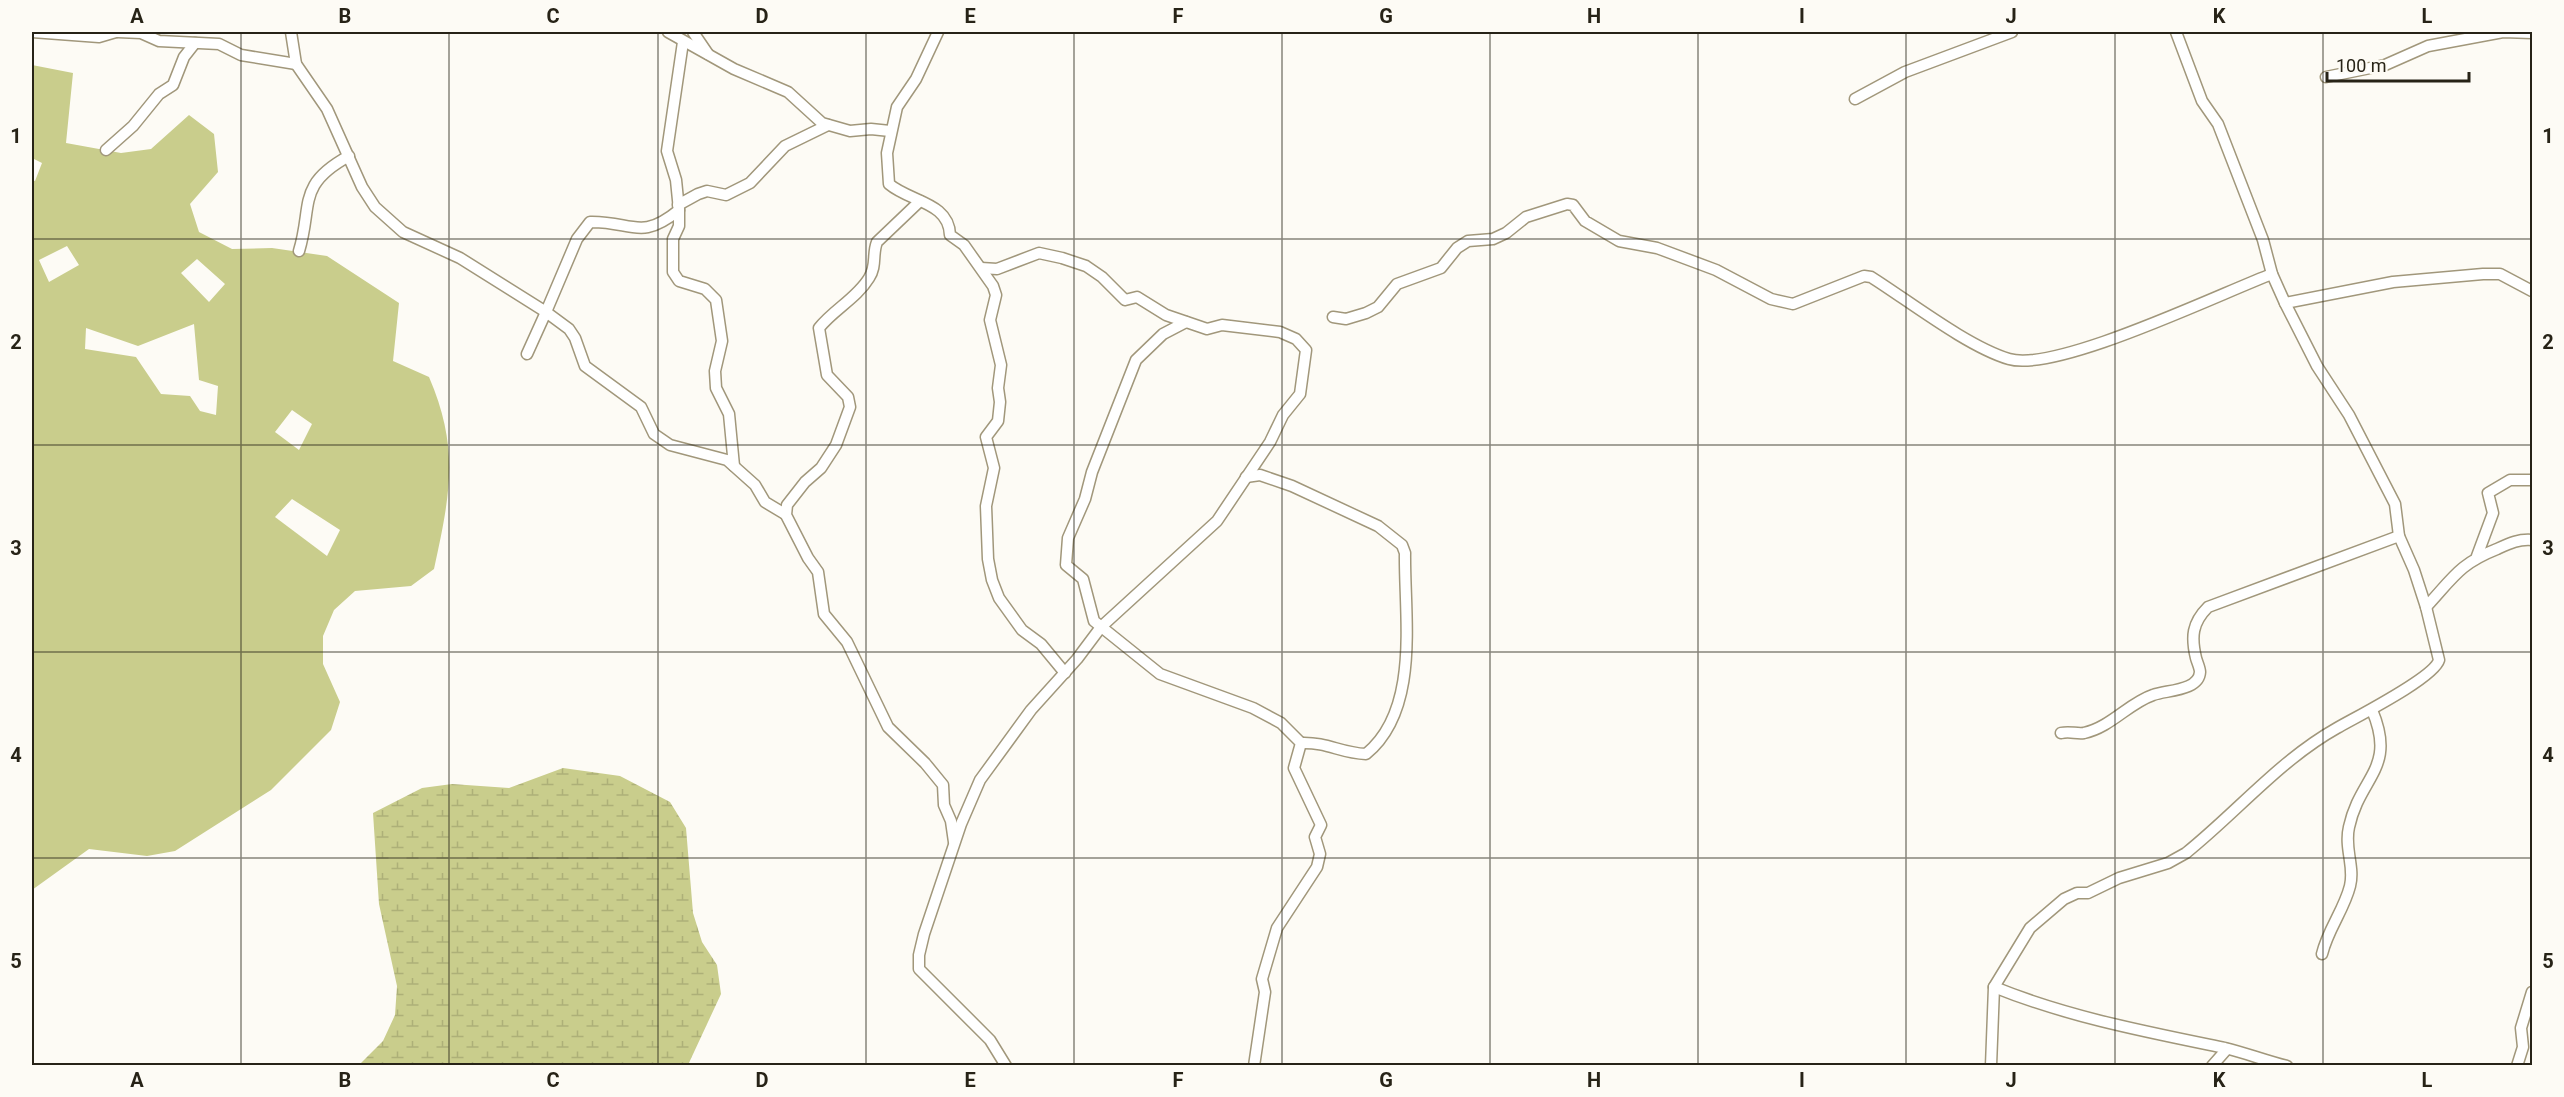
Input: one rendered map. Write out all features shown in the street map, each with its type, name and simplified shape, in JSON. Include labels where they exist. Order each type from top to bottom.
[{"type":"street","points":[[32,32],[99,37],[117,32],[141,33],[159,41],[219,44],[242,55],[296,64]]},
{"type":"street","points":[[291,32],[296,64],[327,109],[375,207],[403,232],[460,258],[569,329],[575,338],[585,366],[641,407],[654,434],[670,445],[727,460],[755,484],[765,502],[785,514],[818,572],[824,614],[847,642],[888,727],[925,763],[943,785],[944,805],[951,821],[954,846]]},
{"type":"street","points":[[668,32],[709,56],[788,92],[828,125],[850,131],[871,129],[890,132]]},
{"type":"street","points":[[693,32],[709,56]]},
{"type":"street","points":[[938,32],[916,79],[897,107],[886,153],[889,184],[901,194],[939,210],[950,223],[950,235],[964,245],[993,286],[996,296],[990,320],[1001,365],[998,421],[986,437],[994,468],[986,506],[988,559],[999,598],[1022,630],[1041,644],[1065,673]]},
{"type":"street","points":[[1855,99],[1905,72],[2012,32]]},
{"type":"street","points":[[1991,1065],[1994,987],[2030,928],[2046,912],[2077,893],[2088,893],[2120,878],[2168,863],[2186,853],[2286,762],[2314,742],[2372,711],[2437,666],[2439,655],[2414,570],[2399,536],[2395,504],[2349,415],[2317,366],[2285,303],[2272,274],[2263,240],[2218,124],[2202,101],[2176,32]]},
{"type":"street","points":[[2326,77],[2385,65],[2428,46],[2503,32],[2532,33]]},
{"type":"street","points":[[683,42],[667,150],[676,180],[679,207],[679,226],[673,239],[674,272],[679,281],[705,290],[716,300],[722,341],[715,371],[716,388],[729,414],[734,466]]},
{"type":"street","points":[[105,150],[133,126],[159,94],[173,85],[184,57],[195,43]]},
{"type":"street","points":[[527,354],[577,239],[590,222],[645,230],[662,224],[679,207],[698,194],[707,191],[726,195],[750,183],[785,146],[828,125]]},
{"type":"street","points":[[299,251],[308,195],[337,163],[349,156]]},
{"type":"street","points":[[785,514],[787,506],[805,482],[821,468],[836,445],[850,407],[848,397],[827,375],[819,328],[829,315],[869,279],[875,266],[874,250],[877,242],[920,201]]},
{"type":"street","points":[[1333,317],[1346,319],[1372,310],[1397,284],[1441,268],[1457,248],[1468,241],[1493,239],[1506,233],[1526,217],[1567,204],[1573,205],[1584,221],[1619,241],[1657,248],[1716,270],[1771,299],[1793,303],[1864,276],[1871,277],[1968,339],[2008,359],[2021,361],[2038,360],[2106,342],[2272,274]]},
{"type":"street","points":[[981,267],[997,269],[1039,253],[1062,258],[1086,266],[1102,277],[1125,300],[1137,297],[1151,308],[1207,329],[1222,325],[1280,332],[1296,339],[1306,350],[1300,394],[1283,415],[1270,442],[1217,521],[1101,627],[1065,673],[1031,710],[980,780],[961,824],[924,934],[919,955],[919,969],[990,1040],[1006,1065]]},
{"type":"street","points":[[2285,303],[2392,282],[2483,274],[2500,274],[2532,291]]},
{"type":"street","points":[[1186,322],[1163,334],[1136,360],[1068,538],[1069,556],[1066,565],[1083,579],[1094,621],[1160,674],[1253,708],[1281,723],[1301,743],[1321,742],[1351,753],[1366,754],[1384,734],[1394,714],[1407,657],[1405,554],[1402,545],[1378,526],[1292,486],[1260,475],[1246,477]]},
{"type":"street","points":[[2476,556],[2487,534],[2493,513],[2488,493],[2510,480],[2532,480]]},
{"type":"street","points":[[2061,734],[2070,731],[2082,733],[2116,719],[2144,698],[2188,687],[2196,680],[2200,672],[2192,643],[2193,627],[2208,607],[2230,597],[2322,567],[2354,550],[2399,536]]},
{"type":"street","points":[[2426,607],[2462,566],[2476,556],[2518,539],[2532,540]]},
{"type":"street","points":[[2322,954],[2330,928],[2350,886],[2352,875],[2346,850],[2353,813],[2382,751],[2378,725],[2372,711]]},
{"type":"street","points":[[1254,1065],[1265,993],[1262,979],[1277,928],[1317,867],[1320,854],[1315,837],[1321,825],[1294,768],[1301,743]]},
{"type":"street","points":[[1994,987],[2028,1000],[2101,1021],[2287,1065]]},
{"type":"street","points":[[2517,1065],[2523,1047],[2521,1028],[2532,992]]},
{"type":"street","points":[[2212,1065],[2227,1049]]},
{"type":"green space","points":[[32,65],[73,73],[66,143],[121,153],[151,149],[189,115],[214,134],[218,172],[190,204],[199,232],[232,249],[272,248],[327,256],[399,303],[393,361],[429,377],[445,427],[449,472],[448,495],[434,569],[411,586],[355,591],[334,610],[323,636],[323,664],[340,702],[331,730],[271,790],[175,851],[147,856],[89,849],[32,890],[32,180],[35,181],[42,163],[32,158]],"holes":[[[67,246],[79,265],[49,282],[39,260]],[[197,259],[225,284],[209,302],[181,273]],[[194,324],[199,380],[218,386],[216,415],[200,411],[190,396],[161,394],[136,357],[85,349],[86,328],[138,346]],[[292,410],[312,424],[299,450],[275,432]],[[292,499],[340,530],[327,556],[275,517]]]},
{"type":"green space","points":[[563,768],[620,776],[670,802],[686,828],[693,913],[702,942],[717,965],[721,994],[688,1065],[359,1065],[383,1041],[395,1015],[397,986],[379,904],[373,813],[422,788],[452,784],[509,788]]}]
